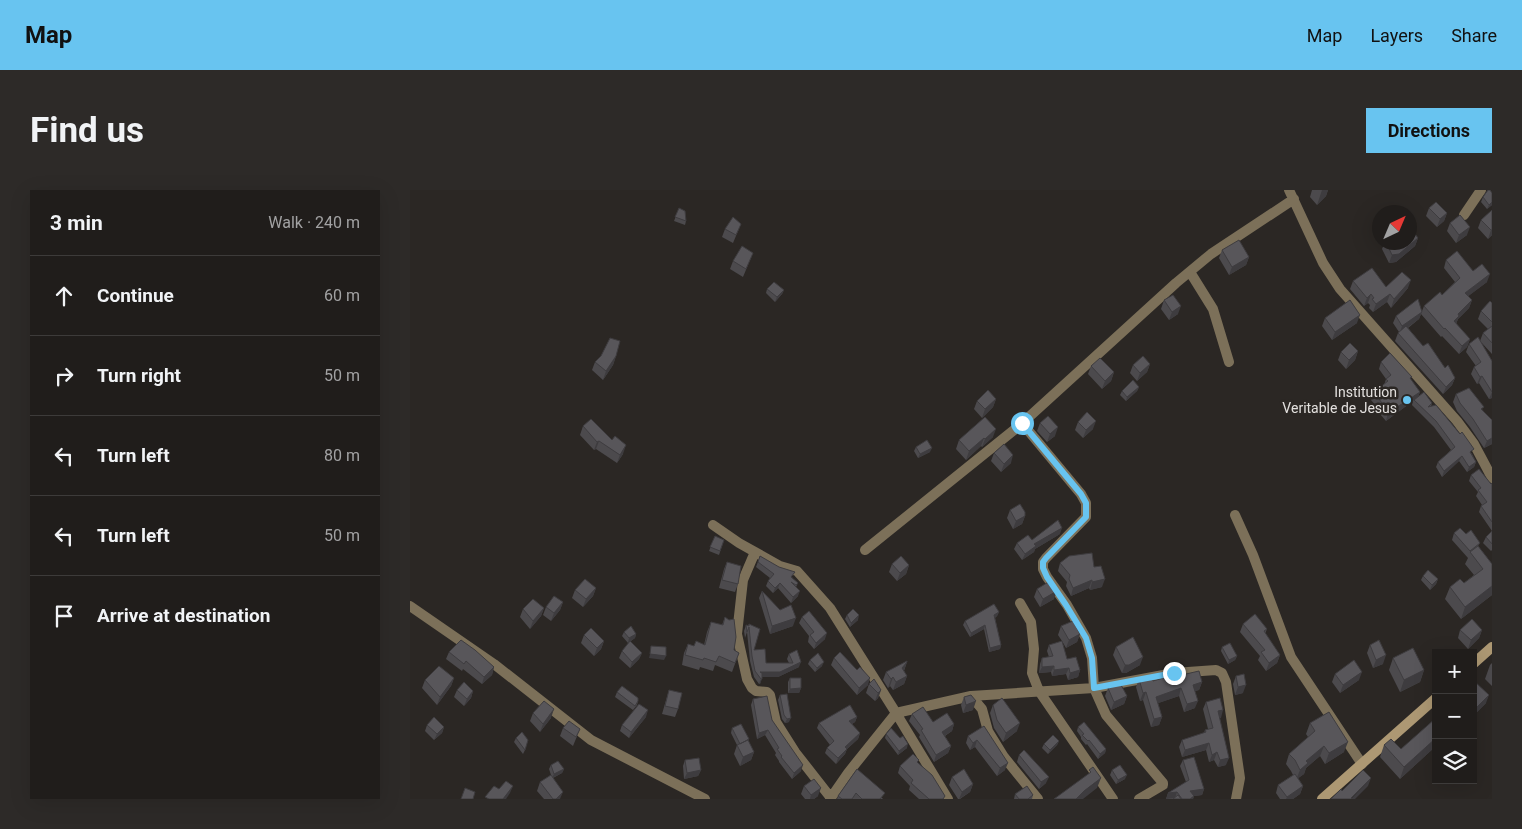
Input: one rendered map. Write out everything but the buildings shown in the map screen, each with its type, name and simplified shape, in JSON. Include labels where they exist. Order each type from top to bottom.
[{"type":"main road","points":[[1477,661],[1492,648]]},
{"type":"main road","points":[[1322,799],[1432,702]]},
{"type":"street","points":[[1464,215],[1482,190]]},
{"type":"street","points":[[865,550],[1022,423],[1211,254],[1292,195],[1323,263],[1340,289],[1457,421],[1474,444],[1492,478]]},
{"type":"street","points":[[1190,272],[1213,309],[1229,362]]},
{"type":"street","points":[[1022,423],[1081,494],[1086,503],[1086,517],[1046,558],[1043,562],[1043,568],[1086,638],[1092,658],[1094,688],[1106,715],[1163,783],[1163,785],[1139,799]]},
{"type":"street","points":[[1235,515],[1253,555],[1291,657],[1362,764]]},
{"type":"street","points":[[713,525],[780,566],[797,571],[830,608],[948,799]]},
{"type":"street","points":[[755,552],[743,580],[738,634],[747,680],[756,691],[766,692],[770,695],[776,722],[830,798],[896,714],[971,696],[1094,688],[1174,673],[1216,670],[1222,673],[1226,682],[1240,778],[1236,799]]},
{"type":"street","points":[[1020,603],[1031,622],[1034,649],[1032,672],[1039,691],[1113,799]]},
{"type":"street","points":[[410,606],[494,664],[591,740],[705,799]]},
{"type":"street","points":[[971,696],[982,709],[988,731],[1004,757],[1038,799]]},
{"type":"place","name":"Institution Veritable de Jesus","points":[[1407,400]]},
{"type":"route","points":[[1022,423],[1081,494],[1086,503],[1086,517],[1046,558],[1043,562],[1043,568],[1086,638],[1092,658],[1094,688],[1174,673]]}]
